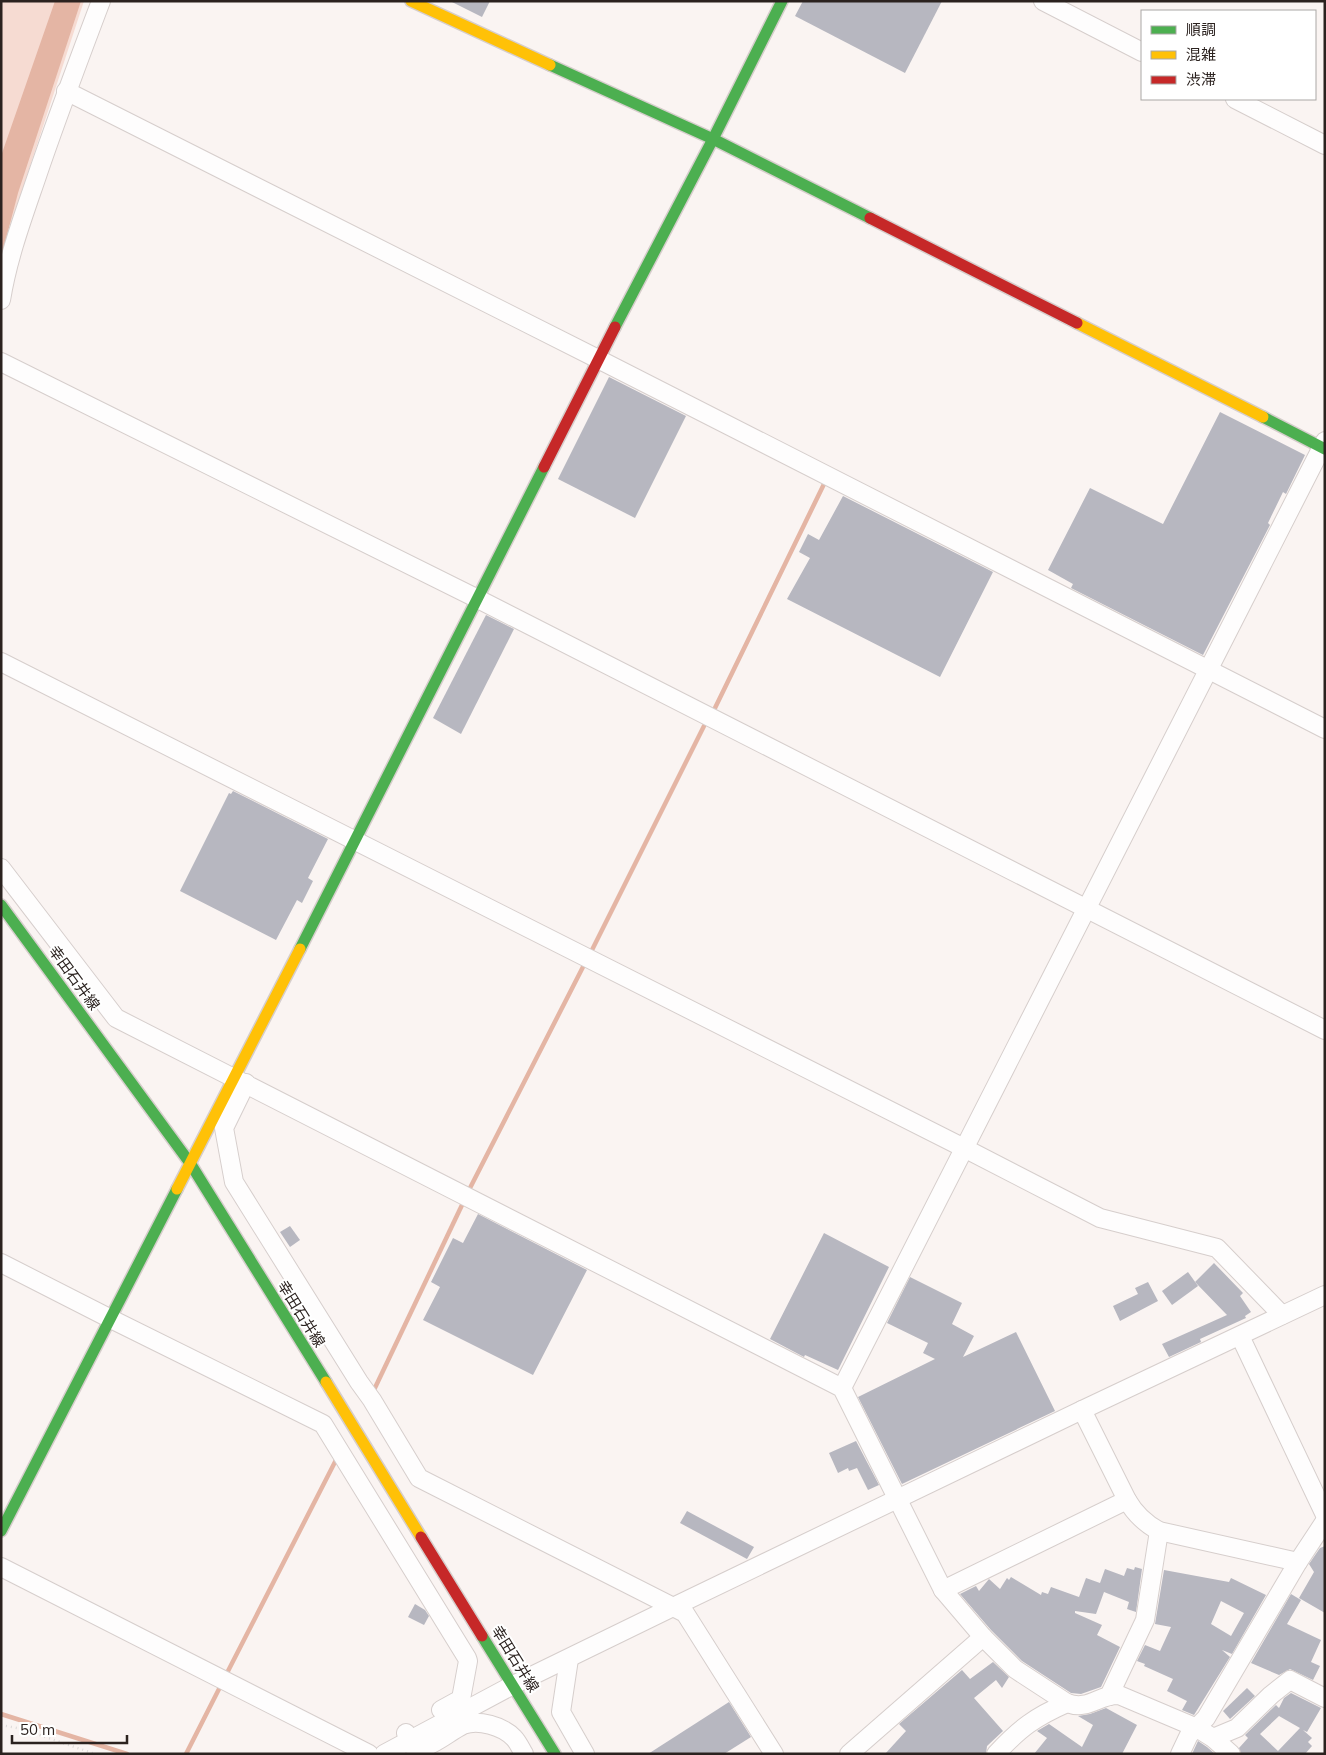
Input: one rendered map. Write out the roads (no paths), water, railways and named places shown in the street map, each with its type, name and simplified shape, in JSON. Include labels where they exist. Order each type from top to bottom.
[{"type":"street","points":[[1,300],[12,249],[66,91],[101,1]]},
{"type":"street","points":[[411,1],[713,139],[1324,445],[842,1388]]},
{"type":"street","points":[[1,1531],[190,1163],[240,1080],[355,840],[598,358],[713,139],[782,1]]},
{"type":"street","points":[[1043,1],[1141,51]]},
{"type":"street","points":[[66,91],[598,358],[1325,729]]},
{"type":"street","points":[[1237,100],[1325,144]]},
{"type":"street","points":[[1,362],[478,599],[1325,1030]]},
{"type":"street","points":[[1,662],[1100,1218],[1217,1248],[1282,1316]]},
{"type":"street","points":[[1,868],[116,1018],[842,1388],[943,1590],[983,1638],[1016,1669],[1067,1703],[1080,1706],[1108,1696],[1119,1695],[1197,1728],[1213,1738],[1231,1754]]},
{"type":"street","name":"幸田石井線","points":[[1,905],[190,1163],[555,1754]]},
{"type":"street","points":[[240,1080],[224,1128],[234,1182],[419,1478],[685,1613],[774,1754]]},
{"type":"street","points":[[1,1263],[323,1424],[468,1661],[461,1699],[408,1728],[406,1734],[408,1741],[415,1748],[422,1748],[465,1724],[479,1723],[509,1733],[524,1754]]},
{"type":"street","points":[[384,1754],[513,1685],[1082,1410],[1325,1295]]},
{"type":"street","points":[[1240,1336],[1325,1515]]},
{"type":"street","points":[[1082,1410],[1132,1510],[1149,1525],[1159,1531],[1298,1562]]},
{"type":"street","points":[[943,1590],[1127,1500]]},
{"type":"street","points":[[1180,1754],[1188,1735],[1206,1718],[1298,1562],[1325,1521]]},
{"type":"street","points":[[1108,1696],[1145,1620],[1159,1531]]},
{"type":"street","points":[[1,1567],[369,1754]]},
{"type":"street","points":[[849,1754],[983,1638]]},
{"type":"street","points":[[569,1659],[561,1712],[586,1754]]},
{"type":"street","points":[[1213,1738],[1237,1728],[1271,1695],[1290,1680],[1325,1698]]},
{"type":"street","points":[[996,1754],[1014,1734],[1028,1723],[1043,1713],[1067,1703]]},
{"type":"waterway","points":[[715,708],[824,484]]},
{"type":"waterway","points":[[592,950],[704,726]]},
{"type":"waterway","points":[[470,1188],[585,963]]},
{"type":"waterway","points":[[373,1392],[462,1205]]},
{"type":"waterway","points":[[227,1673],[336,1460]]},
{"type":"waterway","points":[[186,1754],[219,1689]]},
{"type":"waterway","points":[[1,1714],[127,1754]]}]
